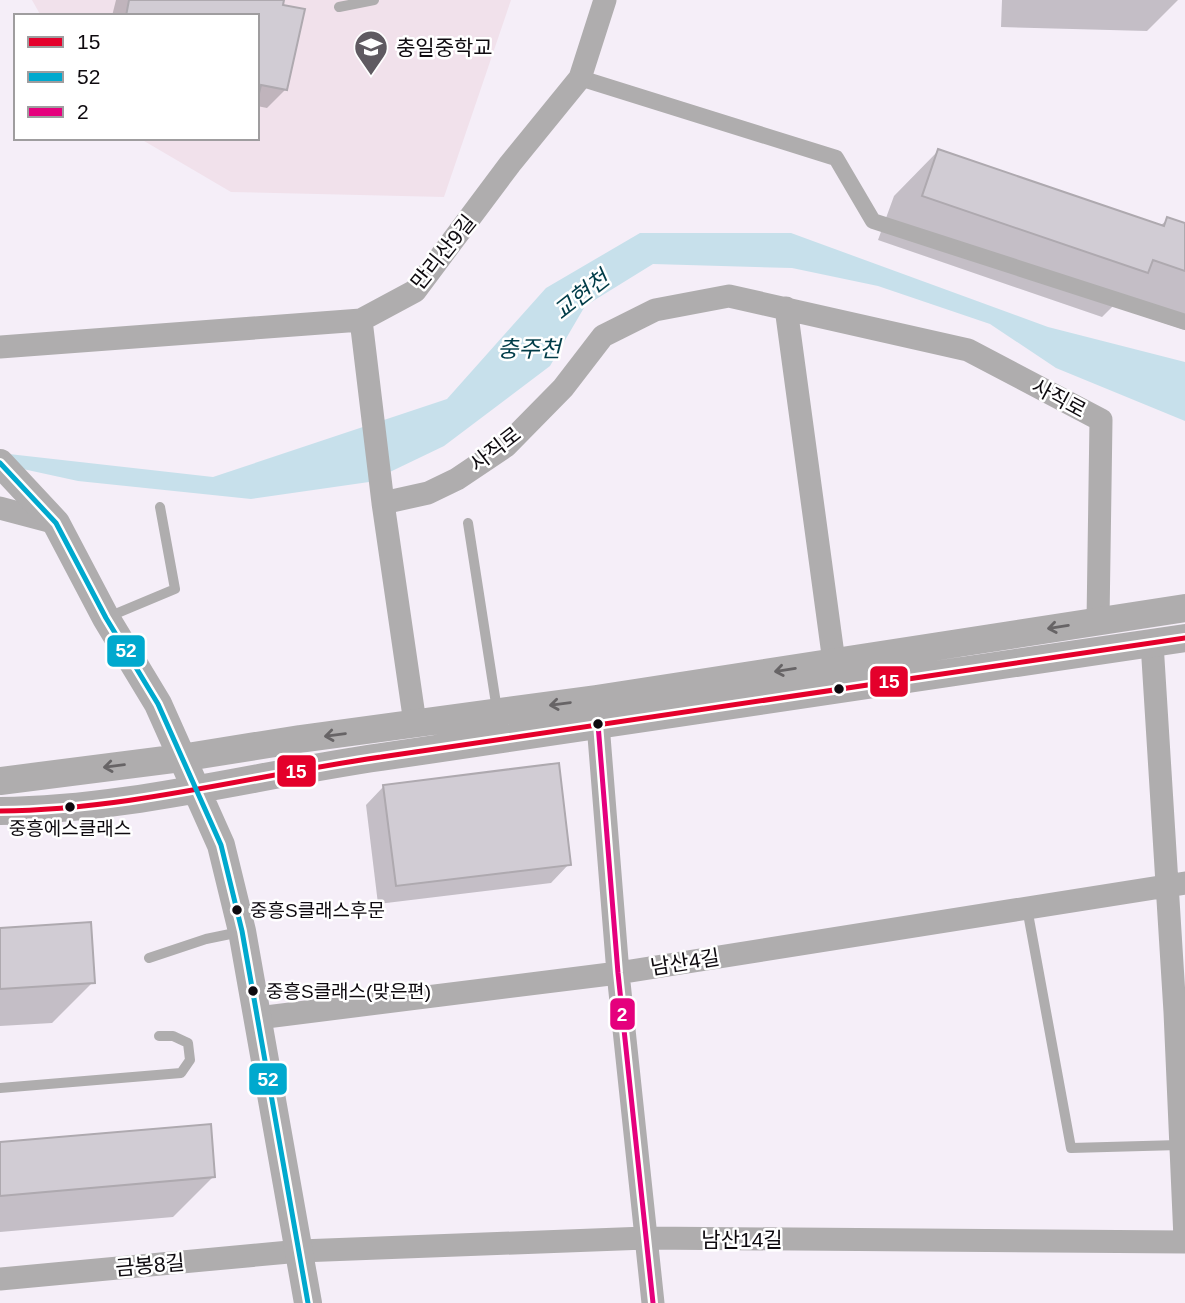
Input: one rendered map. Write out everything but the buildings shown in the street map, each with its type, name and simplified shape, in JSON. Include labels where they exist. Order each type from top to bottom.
[{"type":"street","name":"만리산9길","points":[[0,347],[361,320],[415,291],[510,163],[580,78],[605,0]]},
{"type":"street","points":[[580,78],[836,158],[873,221],[1185,322]]},
{"type":"street","name":"사직로","points":[[383,503],[428,493],[457,479],[506,446],[563,388],[603,336],[656,310],[729,296],[968,350],[1101,420],[1098,621]]},
{"type":"street","points":[[786,308],[834,662]]},
{"type":"street","points":[[361,320],[383,503],[415,723]]},
{"type":"street","points":[[0,463],[55,523],[106,618],[158,704],[221,845],[242,931],[308,1303]]},
{"type":"street","points":[[0,508],[55,523]]},
{"type":"street","points":[[0,781],[181,758],[497,712],[1185,608]]},
{"type":"street","points":[[1150,613],[1176,884],[1180,1012],[1179,1145],[1185,1241]]},
{"type":"street","points":[[0,811],[32,811],[197,789],[305,768],[1185,638]]},
{"type":"street","points":[[598,724],[618,973],[653,1303]]},
{"type":"street","name":"남산4길","points":[[258,1018],[618,973],[1176,884]]},
{"type":"street","name":"남산14길","points":[[300,1251],[646,1238],[1185,1241]]},
{"type":"street","name":"금봉8길","points":[[0,1279],[300,1251]]},
{"type":"lane","points":[[339,7],[374,0]]},
{"type":"lane","points":[[106,618],[175,589],[160,507]]},
{"type":"lane","points":[[468,523],[497,712]]},
{"type":"lane","points":[[1027,908],[1071,1148],[1179,1145]]},
{"type":"lane","points":[[149,958],[206,939],[242,931]]},
{"type":"lane","points":[[0,1088],[180,1073],[190,1060],[188,1043],[173,1036],[159,1036]]},
{"type":"shaded area","name":"충일중학교","points":[[32,0],[511,0],[444,197],[231,192],[142,140],[259,140],[259,14],[40,14]]},
{"type":"water","name":"충주천","points":[[640,233],[791,233],[1048,327],[1185,362],[1185,421],[1056,368],[990,324],[878,286],[792,268],[653,264],[585,306],[550,366],[444,446],[369,482],[251,499],[78,481],[0,464],[0,453],[213,477],[447,399],[546,288]]},
{"type":"transit line","name":"52","points":[[0,463],[56,523],[106,618],[158,704],[221,845],[242,931],[308,1303]]},
{"type":"transit line","name":"15","points":[[0,811],[96,805],[144,798],[334,764],[1185,638]]},
{"type":"transit line","name":"2","points":[[598,724],[618,973],[653,1303]]},
{"type":"place","name":"충일중학교","points":[[371,77]]},
{"type":"place","name":"중흥에스클래스","points":[[70,807]]},
{"type":"place","name":"중흥S클래스후문","points":[[237,910]]},
{"type":"place","name":"중흥S클래스(맞은편)","points":[[253,991]]},
{"type":"water label","name":"교현천","points":[[581,295]]}]
